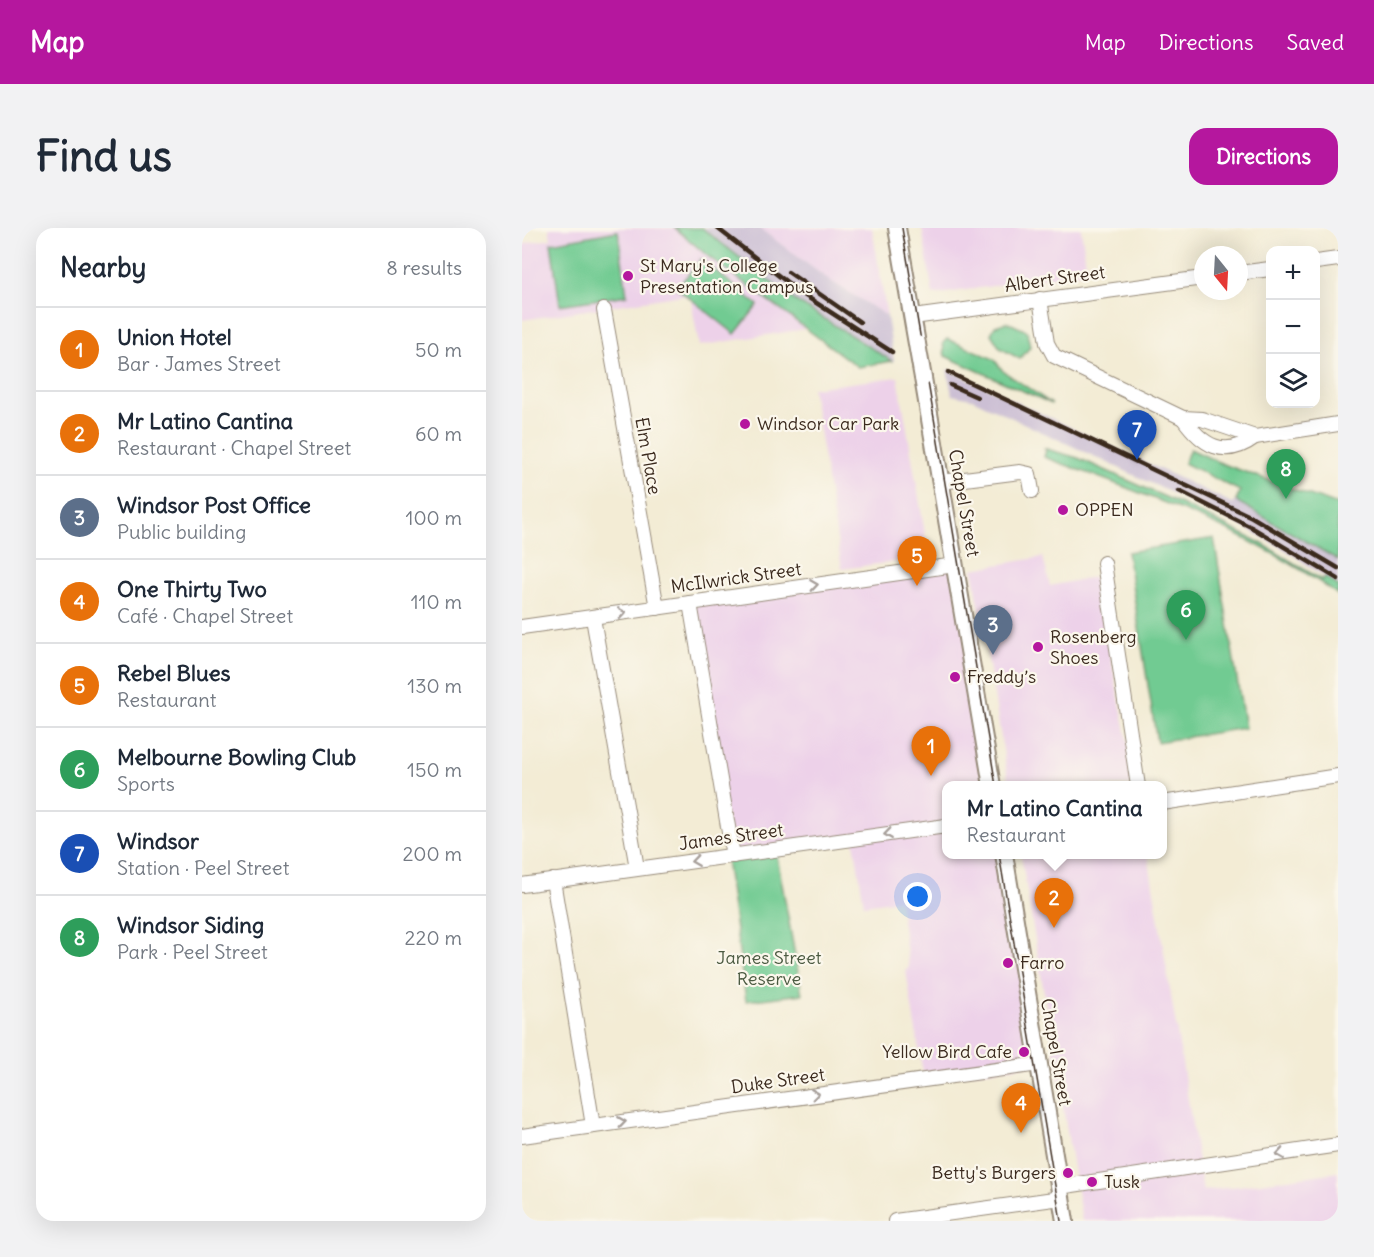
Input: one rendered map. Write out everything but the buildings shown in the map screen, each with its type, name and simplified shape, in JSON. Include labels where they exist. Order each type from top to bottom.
[{"type":"street","name":"Chapel Street","points":[[897,228],[991,781]]},
{"type":"street","points":[[1320,261],[1338,259]]},
{"type":"street","points":[[1248,272],[1266,269]]},
{"type":"street","name":"Albert Street","points":[[913,317],[1194,279]]},
{"type":"street","points":[[1040,299],[1047,343],[1054,356],[1183,418],[1202,419],[1255,437],[1338,424]]},
{"type":"street","name":"Elm Place","points":[[604,310],[657,608]]},
{"type":"street","points":[[1183,418],[1204,442],[1224,448],[1245,444],[1255,437]]},
{"type":"street","points":[[1224,448],[1227,429]]},
{"type":"street","points":[[940,483],[1020,472],[1029,474],[1032,492]]},
{"type":"street","points":[[1104,563],[1137,781]]},
{"type":"street","name":"McIlwrick Street","points":[[522,627],[955,565]]},
{"type":"street","points":[[690,603],[733,855]]},
{"type":"street","points":[[593,618],[638,868]]},
{"type":"street","points":[[1167,802],[1338,776]]},
{"type":"street","name":"James Street","points":[[522,885],[942,827]]},
{"type":"street","name":"Chapel Street","points":[[1005,859],[1065,1221]]},
{"type":"street","points":[[553,880],[593,1126]]},
{"type":"street","name":"Duke Street","points":[[522,1136],[1039,1064]]},
{"type":"street","points":[[895,1221],[1338,1145]]},
{"type":"shaded area","name":"St Mary's College Presentation Campus","points":[[549,228],[675,228],[805,329],[699,346],[691,300],[683,295],[522,320],[522,244],[551,239]]},
{"type":"shaded area","points":[[675,228],[759,228],[829,280],[887,316],[894,361],[858,367],[709,257]]},
{"type":"shaded area","points":[[759,228],[872,228],[887,316],[829,280]]},
{"type":"shaded area","points":[[922,228],[1081,228],[1087,272],[933,295]]},
{"type":"shaded area","points":[[947,369],[1234,504],[1236,501],[1287,529],[1338,560],[1338,586],[1285,550],[1236,523],[972,399],[952,395]]},
{"type":"shaded area","points":[[898,377],[929,557],[842,569],[812,388]]},
{"type":"shaded area","points":[[1043,557],[1050,586],[1094,577],[1136,781],[1008,781],[973,569]]},
{"type":"shaded area","points":[[955,565],[991,781],[942,781],[942,859],[1005,859],[1039,1064],[924,1079],[906,971],[909,967],[899,900],[864,905],[853,835],[733,856],[690,603]]},
{"type":"shaded area","points":[[1022,859],[1149,859],[1203,1191],[1338,1172],[1338,1221],[1082,1221]]},
{"type":"green space","points":[[675,228],[702,228],[794,300],[892,361],[858,367],[709,257]]},
{"type":"green space","points":[[618,231],[627,295],[560,305],[551,243]]},
{"type":"green space","points":[[701,259],[758,305],[735,334],[677,288]]},
{"type":"green space","points":[[1007,322],[1027,331],[1030,347],[1020,359],[1000,348],[991,334],[995,326]]},
{"type":"green space","points":[[947,339],[994,359],[1003,371],[1052,404],[945,356],[943,343]]},
{"type":"green space","points":[[1043,448],[1078,458],[1261,543],[1322,580],[1325,577],[1338,586],[1338,595],[1304,572],[1233,533],[1158,500],[1044,457],[1046,450]]},
{"type":"green space","points":[[1190,449],[1223,464],[1338,505],[1338,560],[1236,501],[1240,491],[1184,463]]},
{"type":"green space","points":[[1214,538],[1245,728],[1157,742],[1127,552]]},
{"type":"green space","name":"James Street Reserve","points":[[776,851],[802,994],[746,1001],[726,859]]},
{"type":"tram line","points":[[902,228],[995,781]]},
{"type":"tram line","points":[[1000,859],[1061,1221]]},
{"type":"railway","points":[[717,228],[801,293],[892,352]]},
{"type":"railway","points":[[788,272],[860,322]]},
{"type":"railway","points":[[948,372],[1252,517],[1338,568]]},
{"type":"railway","points":[[950,385],[977,397]]},
{"type":"railway","points":[[1179,491],[1251,527],[1338,579]]},
{"type":"place","name":"St Mary's College Presentation Campus","points":[[628,276]]},
{"type":"place","name":"Windsor Car Park","points":[[745,424]]},
{"type":"place","name":"Windsor","points":[[1137,460]]},
{"type":"place","name":"Windsor Siding","points":[[1286,499]]},
{"type":"place","name":"OPPEN","points":[[1063,510]]},
{"type":"place","name":"Rebel Blues","points":[[917,586]]},
{"type":"place","name":"Melbourne Bowling Club","points":[[1186,640]]},
{"type":"place","name":"Rosenberg Shoes","points":[[1038,647]]},
{"type":"place","name":"Windsor Post Office","points":[[993,655]]},
{"type":"place","name":"Freddy’s","points":[[955,677]]},
{"type":"place","name":"Union Hotel","points":[[931,776]]},
{"type":"place","name":"Mr Latino Cantina","points":[[1054,928]]},
{"type":"place","name":"Farro","points":[[1008,963]]},
{"type":"place","name":"Yellow Bird Cafe","points":[[1024,1052]]},
{"type":"place","name":"One Thirty Two","points":[[1021,1133]]},
{"type":"place","name":"Betty's Burgers","points":[[1068,1173]]},
{"type":"place","name":"Tusk","points":[[1092,1182]]}]
